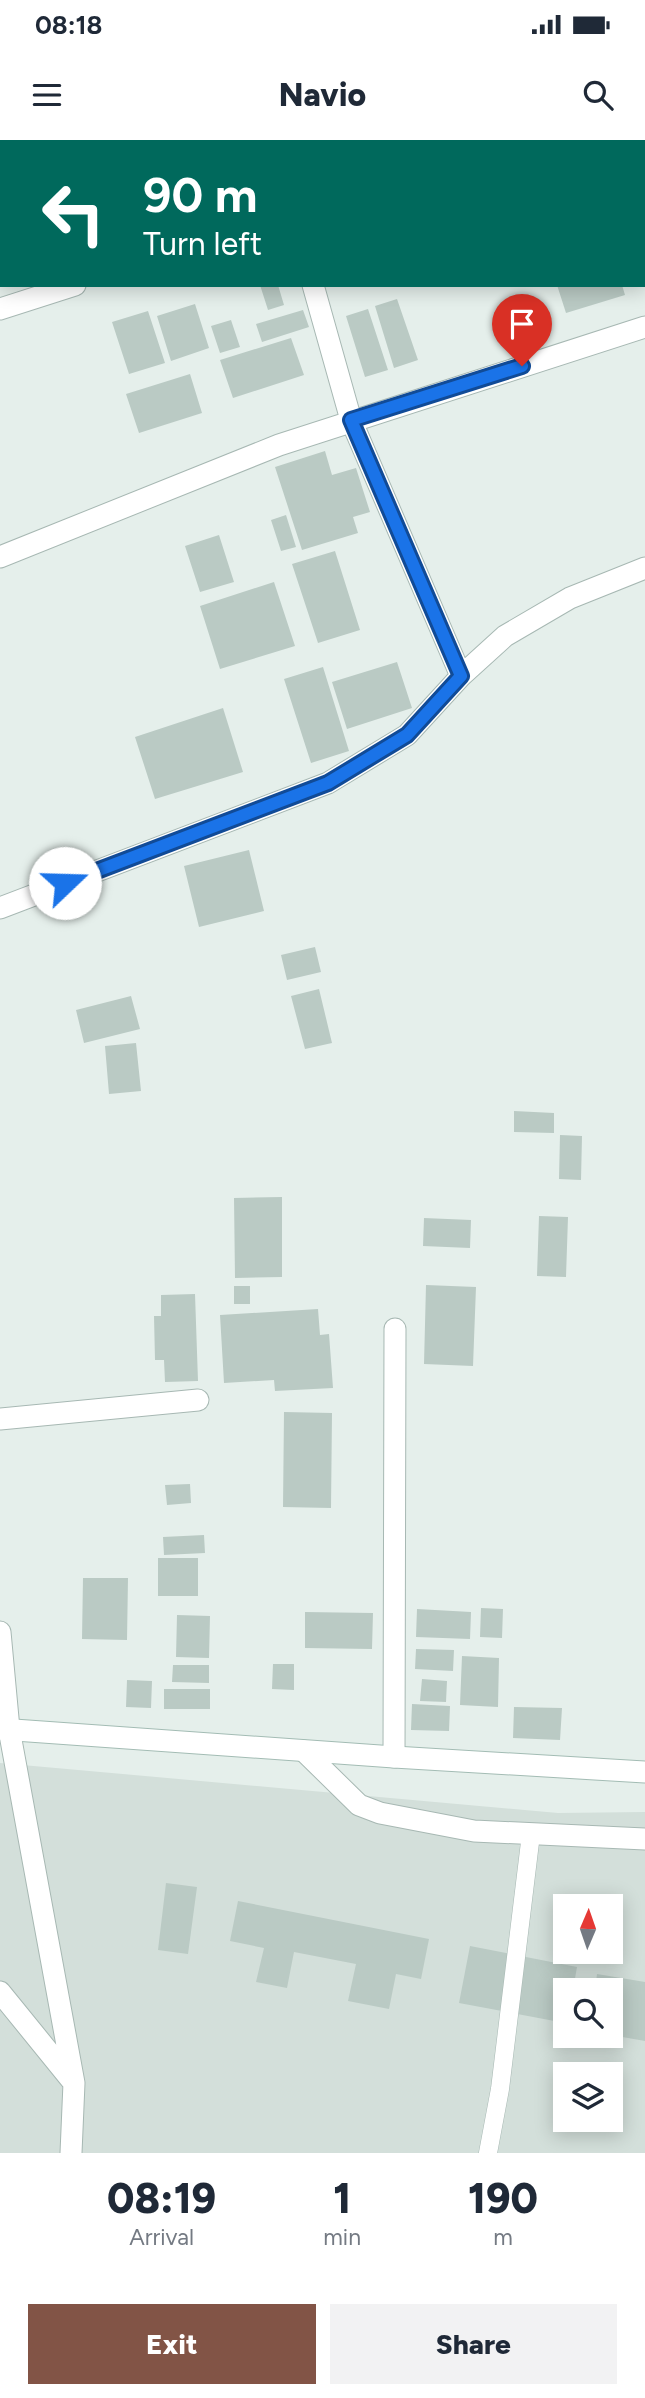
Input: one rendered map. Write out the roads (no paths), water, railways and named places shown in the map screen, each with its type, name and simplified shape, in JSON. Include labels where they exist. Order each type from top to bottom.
[{"type":"street","points":[[0,309],[69,287]]},
{"type":"street","points":[[314,287],[351,420],[461,676]]},
{"type":"street","points":[[0,557],[279,445],[645,327]]},
{"type":"street","points":[[0,908],[328,783],[407,735],[461,676],[505,636],[570,598],[645,568]]},
{"type":"street","points":[[394,1757],[395,1329]]},
{"type":"street","points":[[0,1419],[198,1400]]},
{"type":"street","points":[[0,1632],[5,1729],[74,2083],[71,2153]]},
{"type":"street","points":[[5,1729],[645,1772]]},
{"type":"street","points":[[304,1751],[359,1805],[380,1814],[474,1831],[645,1839]]},
{"type":"street","points":[[0,1992],[74,2083]]},
{"type":"lane","points":[[488,2153],[500,2089],[531,1834]]}]
